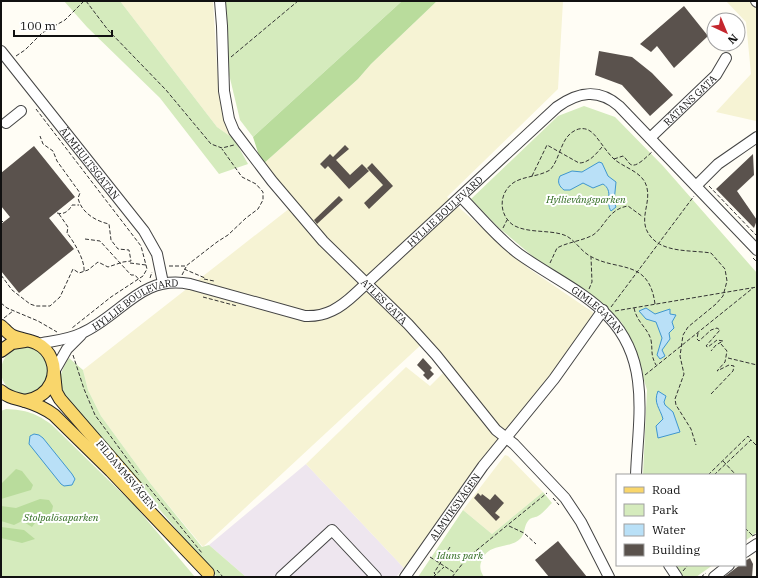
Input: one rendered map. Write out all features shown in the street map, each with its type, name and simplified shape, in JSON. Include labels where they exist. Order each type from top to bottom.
[{"type":"main road","name":"PILDAMMSVÄGEN","points":[[1,326],[11,335],[33,342],[45,349],[50,356],[57,393],[60,399],[211,572]]},
{"type":"main road","points":[[1,351],[12,343],[33,342]]},
{"type":"main road","points":[[25,401],[41,396],[52,382],[54,371]]},
{"type":"main road","name":"PILDAMMSVÄGEN","points":[[1,391],[7,400],[25,401],[47,410],[63,423],[211,572]]},
{"type":"street","name":"ATLES GATA","points":[[220,1],[224,91],[229,119],[241,141],[272,182],[323,241],[408,324],[436,355],[496,430],[514,444],[572,507],[608,577]]},
{"type":"street","name":"ÄLMHULTSGATAN","points":[[1,51],[91,156],[144,231],[157,254],[156,267],[163,283]]},
{"type":"street","name":"RÄTANS GATA","points":[[650,138],[716,75],[726,58]]},
{"type":"street","name":"HYLLIE BOULEVARD","points":[[54,371],[63,340],[82,334],[142,292],[163,283],[179,282],[190,284],[294,314],[314,316],[335,310],[367,284],[557,107],[571,97],[580,94],[596,93],[609,98],[619,106],[650,138],[696,190],[757,250]]},
{"type":"street","points":[[6,123],[21,111]]},
{"type":"street","points":[[696,190],[718,164],[757,137]]},
{"type":"street","name":"GIMLEGATAN","points":[[460,197],[498,237],[547,273],[586,296],[605,312],[624,337],[638,380],[636,474]]},
{"type":"street","name":"ALMVIKSVÄGEN","points":[[405,577],[451,510],[605,312]]},
{"type":"street","points":[[33,342],[63,340]]},
{"type":"street","points":[[281,577],[332,530],[376,577]]},
{"type":"street","points":[[746,551],[755,540]]},
{"type":"street","points":[[670,566],[677,577]]},
{"type":"street","points":[[714,577],[728,566]]},
{"type":"path","points":[[8,60],[25,50],[42,33],[65,20],[85,1],[108,30],[166,90],[210,144],[222,148],[231,147],[241,141]]},
{"type":"path","points":[[223,60],[232,57],[298,1]]},
{"type":"path","points":[[32,104],[141,246],[147,269]]},
{"type":"path","points":[[655,304],[651,286],[637,272],[625,266],[591,257],[562,234],[521,228],[514,225],[502,211],[502,203],[506,190],[513,183],[550,170],[569,134],[577,130],[585,129],[591,131],[602,147],[614,159],[639,175],[646,182],[648,190],[643,218],[650,237],[665,248],[711,254],[725,269],[726,281],[724,292],[716,304],[688,327],[683,335],[680,348],[684,374],[675,399],[676,405],[691,429],[696,445]]},
{"type":"path","points":[[40,136],[43,144],[53,151],[57,161],[80,193],[78,198],[79,205],[94,218],[109,224],[111,240],[118,249],[129,250],[130,262]]},
{"type":"path","points":[[531,176],[547,145],[561,151],[579,163],[584,163],[602,147]]},
{"type":"path","points":[[187,278],[181,277],[186,266],[236,229],[246,218],[258,210],[263,200],[263,192],[256,184],[242,177],[222,148]]},
{"type":"path","points":[[614,159],[623,156],[630,164],[637,164],[659,148]]},
{"type":"path","points":[[605,312],[658,244],[696,190],[706,182],[757,236]]},
{"type":"path","points":[[79,205],[72,205],[69,210],[58,214],[68,227],[67,233],[75,243],[83,262],[84,271]]},
{"type":"path","points":[[547,273],[550,260],[557,248],[593,234],[606,218],[623,207],[628,206],[643,218]]},
{"type":"path","points":[[85,239],[100,241],[119,263],[144,284]]},
{"type":"path","points":[[586,296],[592,282],[591,257]]},
{"type":"path","points":[[1,275],[12,290],[30,304],[36,306],[50,306],[60,297],[72,270],[79,273],[98,262],[108,267],[123,262],[146,265]]},
{"type":"path","points":[[63,340],[72,328],[111,297],[138,279],[147,269],[156,267],[186,266]]},
{"type":"path","points":[[150,280],[156,267]]},
{"type":"path","points":[[184,270],[196,273],[206,279]]},
{"type":"path","points":[[199,278],[220,283]]},
{"type":"path","points":[[638,380],[680,348],[753,287]]},
{"type":"path","points":[[605,312],[757,287]]},
{"type":"path","points":[[200,295],[235,306],[240,306]]},
{"type":"path","points":[[1,303],[38,321],[63,340],[72,353],[84,389],[95,415],[140,477]]},
{"type":"path","points":[[634,308],[636,317],[651,340],[651,357],[656,365]]},
{"type":"path","points":[[1,321],[13,310]]},
{"type":"path","points":[[698,333],[697,339],[699,341],[711,330],[717,328],[720,330],[706,346],[717,340],[723,341],[716,345],[711,351]]},
{"type":"path","points":[[711,394],[733,371],[734,366],[729,365],[717,371],[727,358],[727,351],[720,343]]},
{"type":"path","points":[[727,358],[757,364]]},
{"type":"path","points":[[709,474],[748,436],[757,446]]},
{"type":"path","points":[[715,474],[752,440]]},
{"type":"path","points":[[723,460],[735,474]]},
{"type":"path","points":[[144,482],[204,555]]},
{"type":"path","points":[[452,577],[467,558],[548,492]]},
{"type":"path","points":[[552,498],[562,508]]},
{"type":"path","points":[[508,525],[524,533],[536,544]]},
{"type":"path","points":[[746,529],[755,540]]},
{"type":"path","points":[[436,575],[434,573],[450,547]]},
{"type":"path","points":[[429,557],[455,573]]},
{"type":"path","points":[[433,577],[445,566]]},
{"type":"path","points":[[211,572],[223,577]]},
{"type":"shaded area","points":[[120,1],[213,1],[217,68],[224,119],[234,139],[217,127]]},
{"type":"shaded area","points":[[437,1],[563,1],[558,89],[447,197],[528,268],[594,313],[512,432],[506,435],[262,165],[358,79],[371,64]]},
{"type":"shaded area","points":[[726,1],[751,1],[757,9],[756,121],[716,112],[751,74],[746,12],[736,12]]},
{"type":"shaded area","points":[[290,208],[423,343],[203,547],[150,483],[101,416],[88,390],[83,370]]},
{"type":"shaded area","points":[[406,367],[430,386],[445,371],[501,441],[500,446],[404,568],[306,464]]},
{"type":"shaded area","points":[[505,455],[508,456],[543,492],[492,534],[463,510]]},
{"type":"shaded area","points":[[306,464],[404,568],[396,577],[246,577],[209,545]]},
{"type":"green space","points":[[64,1],[120,1],[217,127],[234,139],[248,164],[219,174],[160,98],[87,27]]},
{"type":"green space","points":[[223,1],[402,1],[253,137],[240,120],[228,70]]},
{"type":"green space","points":[[402,1],[437,1],[371,64],[358,79],[262,165],[253,137]]},
{"type":"green space","name":"Hyllievångsparken","points":[[584,106],[615,117],[663,166],[757,273],[757,532],[746,540],[746,474],[643,474],[647,390],[636,354],[622,323],[588,292],[536,259],[498,227],[471,199],[558,116]]},
{"type":"green space","points":[[25,347],[34,349],[42,354],[47,362],[49,371],[47,380],[42,388],[34,393],[25,395],[16,393],[8,388],[3,380],[1,371],[3,362],[8,354],[16,349]]},
{"type":"green space","points":[[69,358],[83,370],[88,390],[101,416],[150,483],[202,547],[209,545],[246,577],[217,577],[70,404],[63,391],[60,381],[62,371]]},
{"type":"green space","name":"Stolpalösaparken","points":[[6,409],[30,413],[52,425],[135,506],[195,577],[1,577],[1,411]]},
{"type":"green space","points":[[16,469],[22,471],[33,485],[31,490],[1,499],[1,484]]},
{"type":"green space","name":"Iduns park","points":[[543,492],[552,503],[540,515],[529,520],[521,538],[516,542],[495,548],[485,554],[480,566],[484,577],[418,577],[463,510],[492,534]]},
{"type":"green space","points":[[40,499],[49,500],[53,506],[50,520],[43,524],[38,519],[32,527],[22,521],[14,525],[1,521],[1,506],[16,508]]},
{"type":"green space","points":[[1,527],[24,530],[35,539],[22,543],[1,538]]},
{"type":"green space","points":[[675,566],[712,566],[696,577],[681,577]]},
{"type":"water","points":[[599,162],[602,163],[608,176],[616,182],[614,202],[616,207],[611,211],[609,208],[609,193],[603,184],[593,188],[583,183],[570,190],[564,190],[559,184],[560,176],[572,171],[582,172]]},
{"type":"water","points":[[646,308],[655,314],[670,309],[670,314],[676,315],[672,322],[674,328],[669,333],[670,339],[662,350],[665,356],[660,359],[657,355],[662,338],[656,322],[646,319],[639,311]]},
{"type":"water","points":[[658,391],[666,396],[664,402],[665,405],[673,412],[680,432],[658,438],[656,426],[663,419],[656,399]]},
{"type":"water","points":[[34,434],[43,438],[72,474],[75,479],[72,485],[64,486],[61,484],[29,444],[30,436]]},
{"type":"building","points":[[684,6],[706,34],[706,38],[674,68],[657,46],[651,52],[640,44]]},
{"type":"building","points":[[599,51],[632,57],[652,73],[673,95],[650,116],[622,85],[595,75]]},
{"type":"building","points":[[345,145],[349,149],[336,160],[350,175],[362,164],[369,171],[349,189],[328,166],[325,169],[320,164],[330,154],[333,157]]},
{"type":"building","points":[[34,146],[75,197],[49,218],[74,249],[19,293],[1,271],[1,224],[10,217],[1,206],[1,173]]},
{"type":"building","points":[[753,154],[754,175],[737,191],[757,220],[754,228],[716,189]]},
{"type":"building","points":[[372,163],[393,186],[369,209],[364,203],[383,185],[367,168]]},
{"type":"building","points":[[339,196],[343,200],[317,224],[314,220]]},
{"type":"building","points":[[423,358],[432,368],[430,370],[434,374],[428,380],[423,375],[425,373],[417,365]]},
{"type":"building","points":[[478,493],[490,500],[495,494],[504,503],[495,513],[500,517],[496,521],[474,498]]},
{"type":"building","points":[[558,541],[587,577],[549,577],[535,560]]},
{"type":"building","points":[[750,558],[753,564],[752,577],[724,577],[739,566],[746,566],[746,560]]}]
